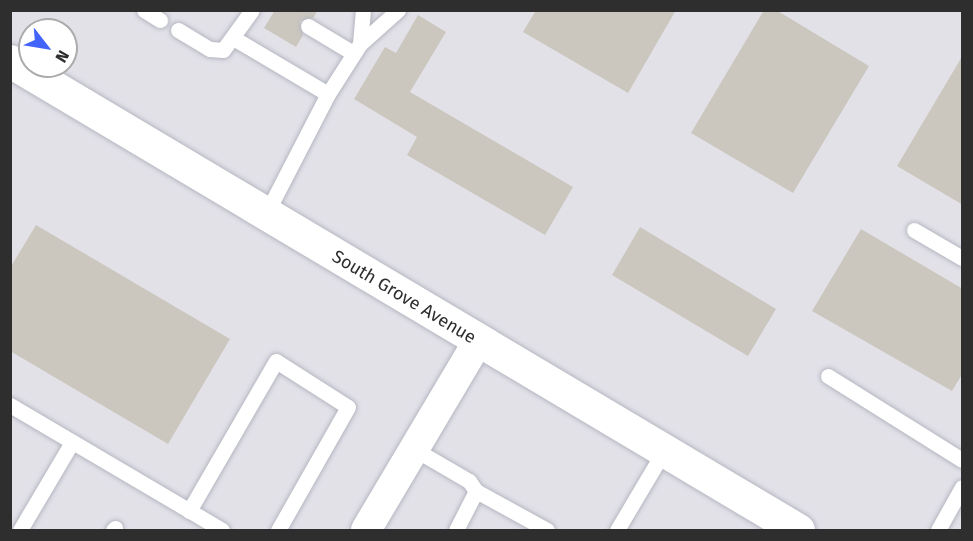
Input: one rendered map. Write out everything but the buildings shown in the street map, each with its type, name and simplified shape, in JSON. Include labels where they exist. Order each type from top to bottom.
[{"type":"main road","name":"South Grove Avenue","points":[[10,61],[798,531]]},
{"type":"street","points":[[366,531],[478,341]]},
{"type":"lane","points":[[144,10],[160,20]]},
{"type":"lane","points":[[178,30],[210,49],[223,50],[235,39],[252,10]]},
{"type":"lane","points":[[266,214],[328,94],[356,49],[398,10]]},
{"type":"lane","points":[[356,49],[357,13]]},
{"type":"lane","points":[[308,26],[356,49]]},
{"type":"lane","points":[[235,39],[328,94]]},
{"type":"lane","points":[[914,230],[963,258]]},
{"type":"lane","points":[[189,511],[276,362],[348,407],[278,531]]},
{"type":"lane","points":[[828,376],[963,460]]},
{"type":"lane","points":[[10,405],[222,531]]},
{"type":"lane","points":[[20,531],[72,442]]},
{"type":"lane","points":[[414,449],[469,481],[476,491],[547,531]]},
{"type":"lane","points":[[617,531],[664,451]]},
{"type":"lane","points":[[938,531],[963,488]]},
{"type":"lane","points":[[456,531],[476,491]]},
{"type":"shaded area","points":[[11,11],[962,11],[962,530],[11,530]]}]
